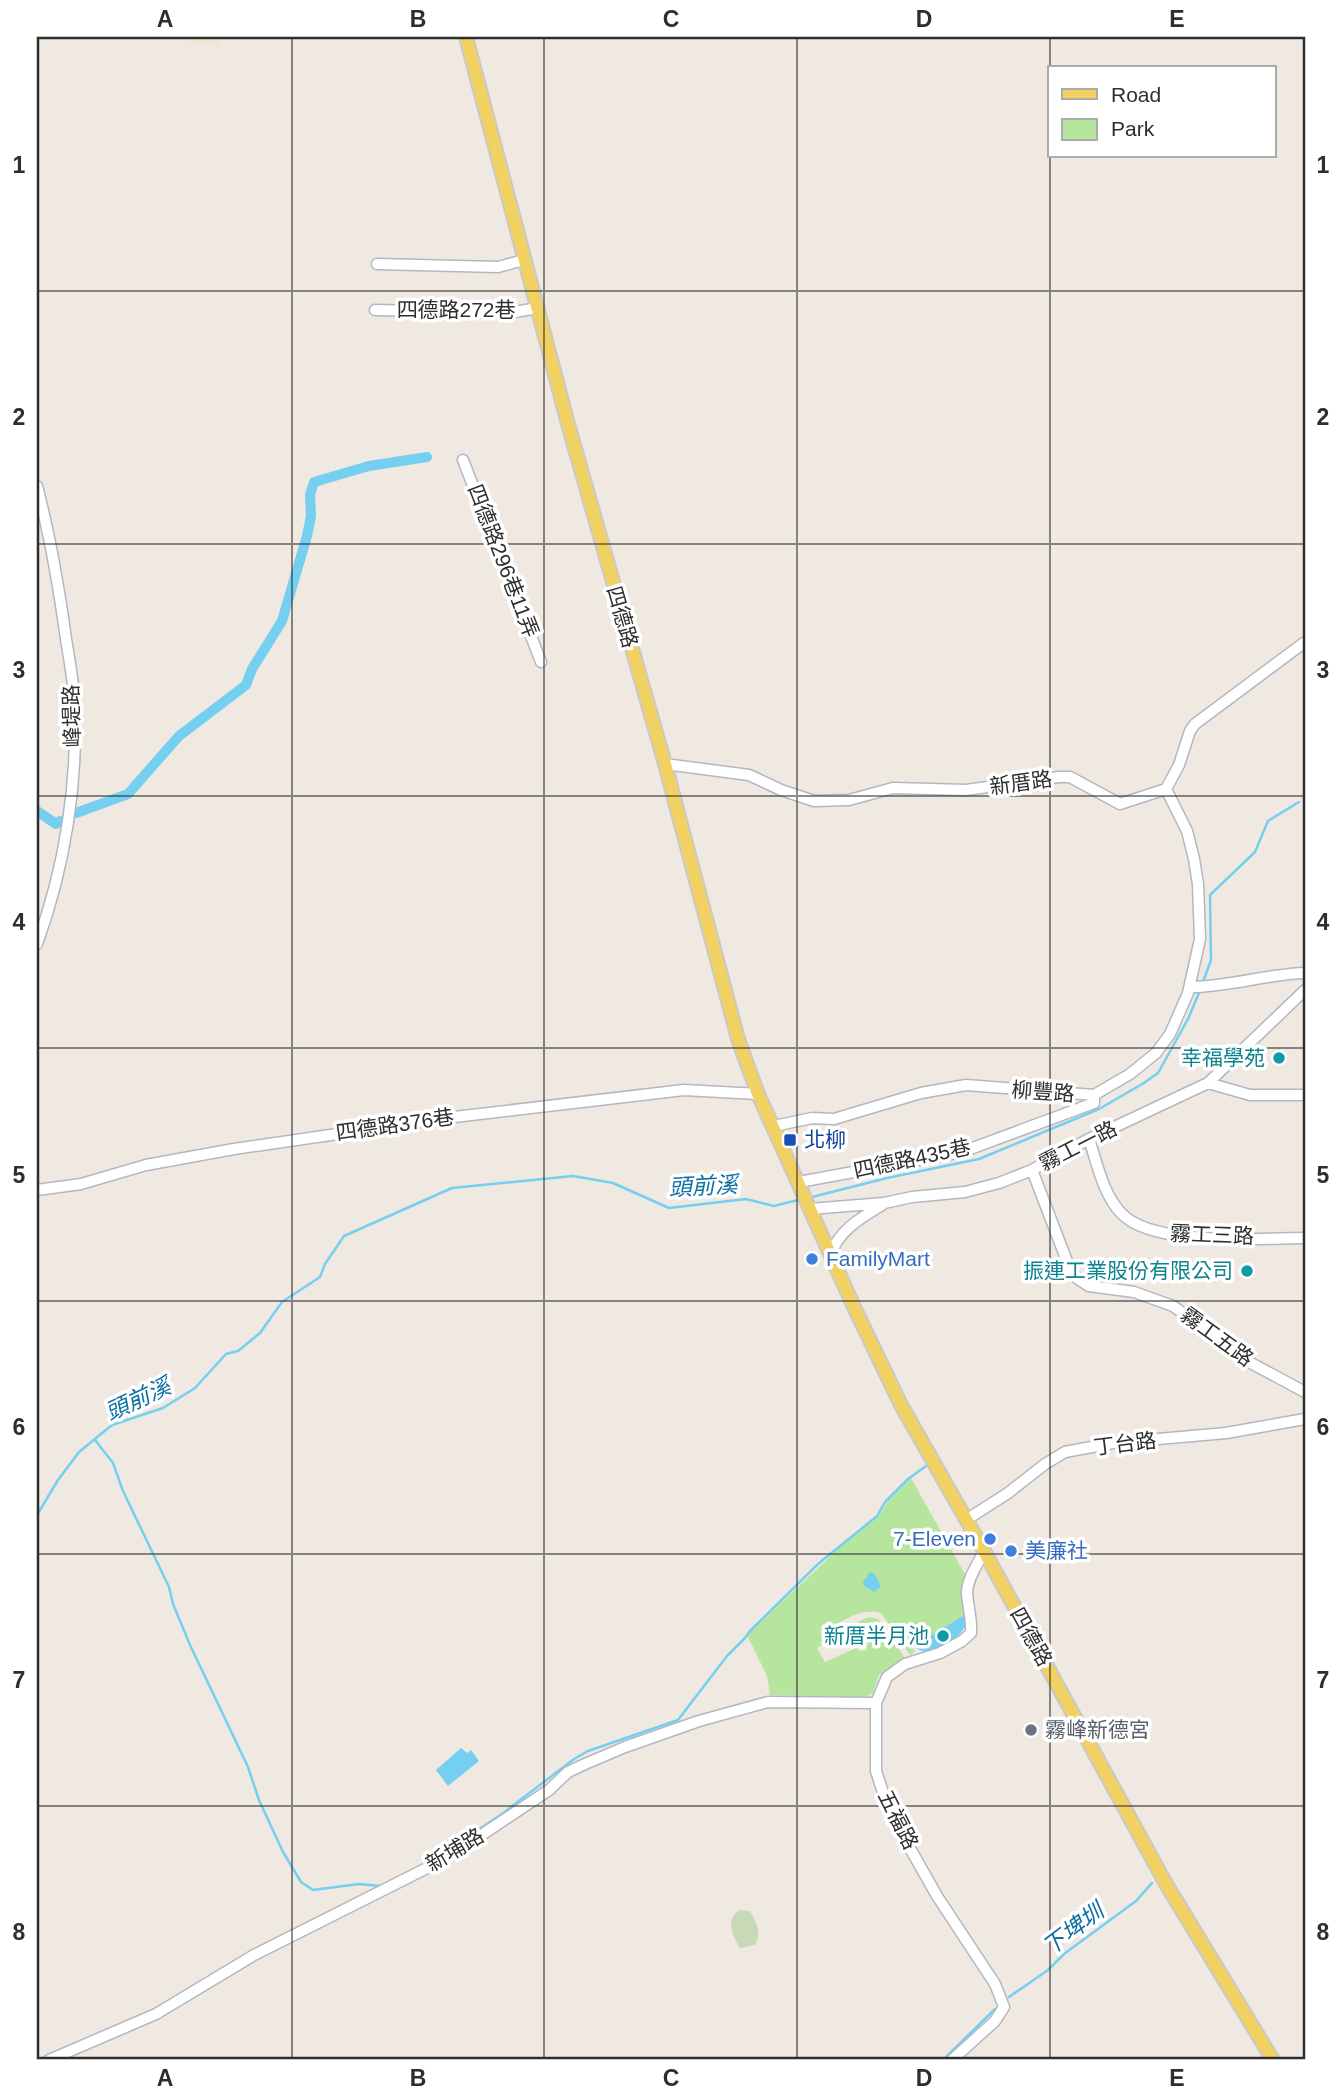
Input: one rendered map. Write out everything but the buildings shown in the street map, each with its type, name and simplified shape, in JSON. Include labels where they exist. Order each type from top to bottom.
[{"type":"main road","name":"四德路","points":[[466,37],[568,424],[665,764],[738,1040],[758,1094],[901,1405],[1166,1884],[1273,2060]]},
{"type":"street","points":[[377,264],[498,267],[524,260]]},
{"type":"street","name":"四德路272巷","points":[[374,310],[510,313],[537,308]]},
{"type":"street","name":"四德路296巷11弄","points":[[463,460],[541,663]]},
{"type":"street","name":"峰堤路","points":[[37,486],[62,610],[74,696],[74,765],[66,836],[47,917],[37,944]]},
{"type":"street","points":[[1166,789],[1195,724],[1305,642]]},
{"type":"street","name":"新厝路","points":[[665,764],[749,775],[814,801],[849,800],[893,788],[966,790],[1059,777],[1070,777],[1120,804],[1166,789]]},
{"type":"street","name":"柳豐路","points":[[774,1126],[812,1118],[834,1119],[921,1093],[967,1085],[1094,1096],[1130,1074],[1156,1053],[1170,1034],[1190,987],[1200,939],[1199,897],[1194,859],[1187,831],[1166,789]]},
{"type":"street","points":[[1190,987],[1222,985],[1287,973],[1305,973]]},
{"type":"street","name":"霧工一路","points":[[809,1207],[884,1203],[912,1197],[965,1192],[1032,1170],[1089,1139],[1208,1083],[1305,990]]},
{"type":"street","points":[[1208,1083],[1250,1095],[1305,1095]]},
{"type":"street","name":"四德路376巷","points":[[37,1190],[81,1184],[146,1165],[234,1149],[454,1116],[684,1090],[758,1094]]},
{"type":"street","name":"四德路435巷","points":[[801,1185],[962,1152],[1094,1103],[1094,1096]]},
{"type":"street","name":"霧工三路","points":[[1089,1139],[1108,1193],[1122,1214],[1147,1230],[1183,1237],[1305,1238]]},
{"type":"street","name":"霧工五路","points":[[1032,1170],[1070,1269],[1078,1279],[1089,1286],[1134,1292],[1173,1306],[1248,1362],[1305,1392]]},
{"type":"street","points":[[831,1254],[836,1239],[884,1203]]},
{"type":"street","name":"丁台路","points":[[966,1520],[1065,1452],[1113,1443],[1226,1433],[1305,1419]]},
{"type":"street","name":"五福路","points":[[952,2060],[995,2021],[1004,2007],[995,1984],[937,1896],[882,1795],[876,1771],[876,1703],[887,1677],[905,1664],[940,1653],[971,1633],[972,1620],[967,1593],[969,1582],[984,1551]]},
{"type":"street","name":"新埔路","points":[[49,2060],[156,2014],[254,1955],[433,1865],[549,1790],[568,1772],[585,1764],[699,1721],[768,1702],[876,1703]]},
{"type":"shaded area","points":[[159,37],[221,37],[219,46]]},
{"type":"green space","points":[[911,1478],[966,1576],[963,1587],[969,1612],[912,1647],[915,1652],[910,1655],[882,1614],[860,1613],[825,1630],[829,1641],[817,1648],[825,1662],[856,1648],[860,1651],[866,1650],[868,1642],[858,1622],[868,1617],[878,1619],[905,1658],[879,1675],[873,1693],[865,1697],[770,1695],[767,1676],[747,1635],[852,1536],[878,1517],[888,1501]]},
{"type":"green space","points":[[739,1910],[750,1911],[755,1920],[758,1932],[755,1945],[740,1948],[734,1938],[731,1923]]},
{"type":"water","points":[[870,1572],[875,1574],[881,1587],[874,1592],[864,1586],[863,1582]]},
{"type":"water","name":"新厝半月池","points":[[969,1612],[964,1629],[949,1644],[930,1651],[921,1651],[914,1646]]},
{"type":"water","points":[[461,1748],[467,1753],[471,1750],[479,1761],[448,1786],[436,1770]]},
{"type":"waterway","points":[[76,813],[128,794],[179,736],[246,685],[252,669],[282,621],[307,536],[311,516],[310,495],[314,482],[369,466],[427,457]]},
{"type":"waterway","name":"頭前溪","points":[[1203,982],[1211,960],[1210,895],[1255,852],[1268,821],[1299,802]]},
{"type":"waterway","points":[[37,811],[56,824],[60,821]]},
{"type":"waterway","name":"頭前溪","points":[[808,1198],[979,1159],[1099,1109],[1158,1073],[1188,1019],[1201,988]]},
{"type":"waterway","name":"頭前溪","points":[[37,1515],[79,1452],[112,1425],[163,1408],[195,1388],[226,1354],[238,1351],[260,1333],[282,1302],[320,1277],[325,1264],[344,1236],[452,1188],[573,1176],[613,1183],[669,1208],[746,1199],[774,1206],[802,1199]]},
{"type":"waterway","points":[[95,1440],[113,1463],[123,1491],[169,1587],[190,1645],[248,1767],[259,1800],[283,1852],[301,1882],[313,1890],[359,1884],[381,1886]]},
{"type":"waterway","points":[[428,1863],[502,1814],[574,1759],[588,1751],[678,1720],[727,1656],[750,1631],[818,1564],[877,1516],[885,1502],[908,1479],[926,1466]]},
{"type":"waterway","name":"下埤圳","points":[[1009,1997],[1136,1901],[1152,1883]]},
{"type":"waterway","name":"下埤圳","points":[[943,2060],[995,2009]]},
{"type":"place","name":"幸福學苑","points":[[1279,1058]]},
{"type":"place","name":"北柳","points":[[790,1140]]},
{"type":"place","name":"FamilyMart","points":[[812,1259]]},
{"type":"place","name":"振連工業股份有限公司","points":[[1247,1271]]},
{"type":"place","name":"7-Eleven","points":[[990,1539]]},
{"type":"place","name":"美廉社","points":[[1011,1551]]},
{"type":"place","name":"新厝半月池","points":[[943,1636]]},
{"type":"place","name":"霧峰新德宮","points":[[1031,1730]]}]
